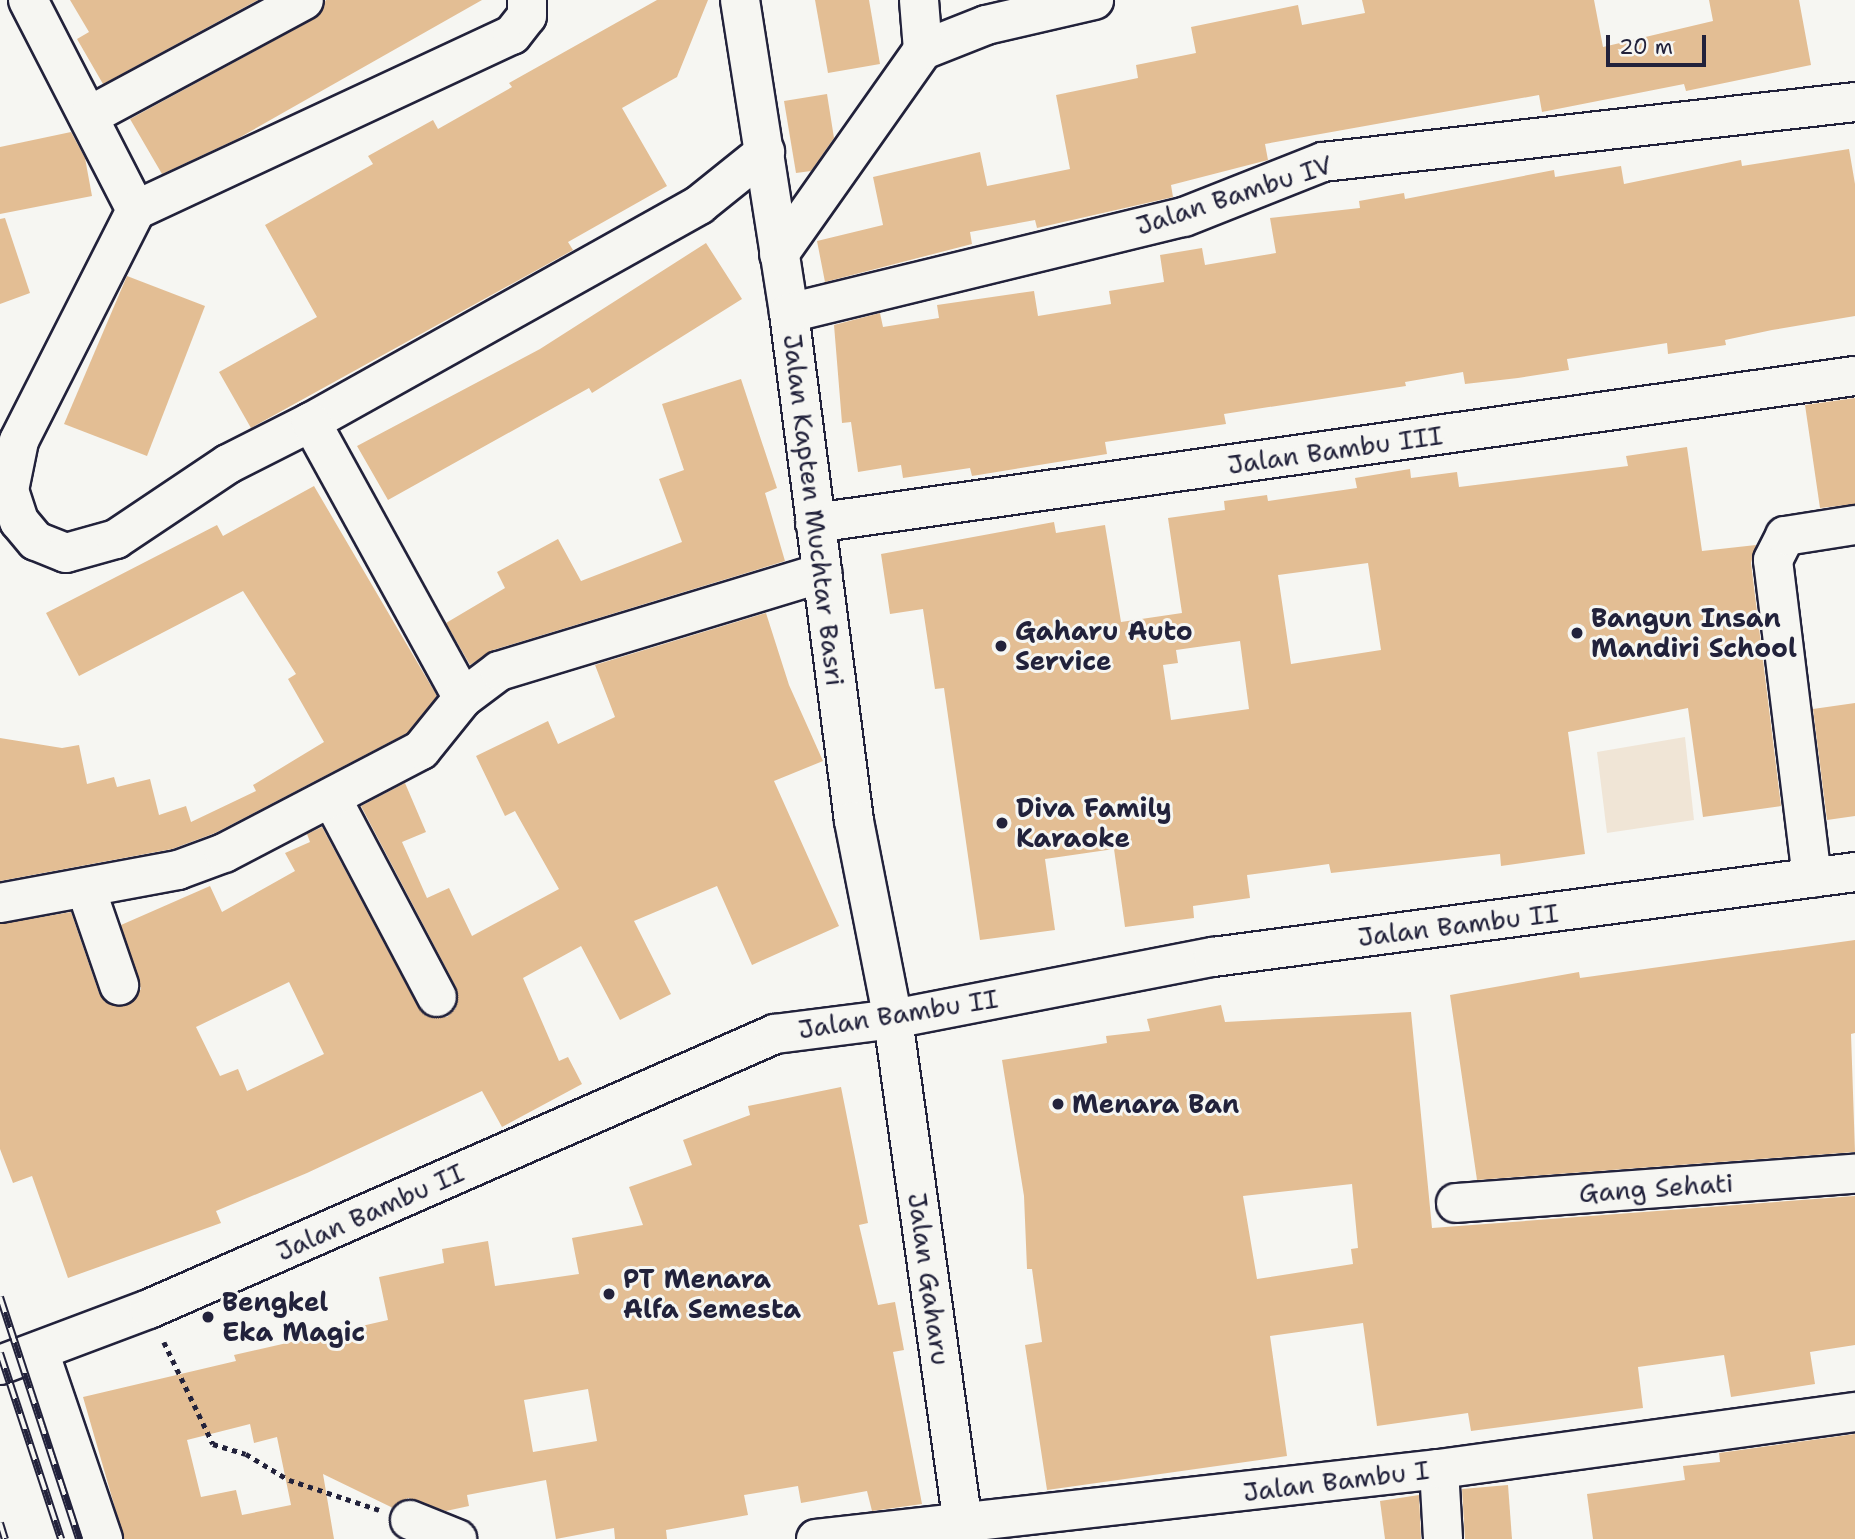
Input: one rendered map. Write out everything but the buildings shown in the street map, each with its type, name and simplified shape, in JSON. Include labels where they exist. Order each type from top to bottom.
[{"type":"street","points":[[28,0],[136,210]]},
{"type":"street","points":[[89,116],[304,0]]},
{"type":"street","points":[[527,0],[527,16],[512,35],[136,210],[19,441],[9,490],[19,522],[36,541],[66,553],[84,551],[116,539],[228,464],[311,422],[699,205],[765,152]]},
{"type":"street","name":"Jalan Kapten Muchtar Basri","points":[[740,0],[789,313],[855,821],[893,1019]]},
{"type":"street","points":[[919,0],[923,50]]},
{"type":"street","points":[[779,254],[923,50],[986,24],[1094,0]]},
{"type":"street","name":"Jalan Bambu IV","points":[[789,313],[1184,217],[1323,162],[1855,103]]},
{"type":"street","name":"Jalan Bambu III","points":[[815,523],[1855,376]]},
{"type":"street","points":[[311,422],[463,698]]},
{"type":"street","points":[[1812,878],[1773,560],[1785,537],[1855,525]]},
{"type":"street","points":[[0,903],[178,870],[224,853],[332,799],[421,750],[463,698],[499,671],[822,573]]},
{"type":"street","points":[[332,799],[437,998]]},
{"type":"street","name":"Jalan Bambu II","points":[[0,1365],[149,1309],[775,1034],[893,1019],[1213,957],[1855,872]]},
{"type":"street","points":[[86,889],[119,985]]},
{"type":"street","name":"Jalan Gaharu","points":[[893,1019],[964,1531]]},
{"type":"street","name":"Gang Sehati","points":[[1456,1203],[1855,1174]]},
{"type":"street","points":[[39,1351],[103,1539]]},
{"type":"street","name":"Jalan Bambu I","points":[[816,1539],[964,1531],[1855,1412]]},
{"type":"street","points":[[1438,1469],[1443,1539]]},
{"type":"street","points":[[410,1520],[457,1539]]},
{"type":"path","points":[[149,1309],[203,1430],[213,1444],[246,1454],[289,1480],[410,1520]]},
{"type":"shaded area","points":[[1685,737],[1694,820],[1607,833],[1597,752]]},
{"type":"railway","points":[[0,1297],[79,1539]]},
{"type":"railway","points":[[0,1353],[61,1539]]},
{"type":"railway","points":[[0,1523],[5,1539]]},
{"type":"place","name":"Bangun Insan Mandiri School","points":[[1577,633]]},
{"type":"place","name":"Gaharu Auto Service","points":[[1001,646]]},
{"type":"place","name":"Diva Family Karaoke","points":[[1002,823]]},
{"type":"place","name":"Menara Ban","points":[[1058,1104]]},
{"type":"place","name":"PT Menara Alfa Semesta","points":[[609,1294]]},
{"type":"place","name":"Bengkel Eka Magic","points":[[208,1317]]}]
